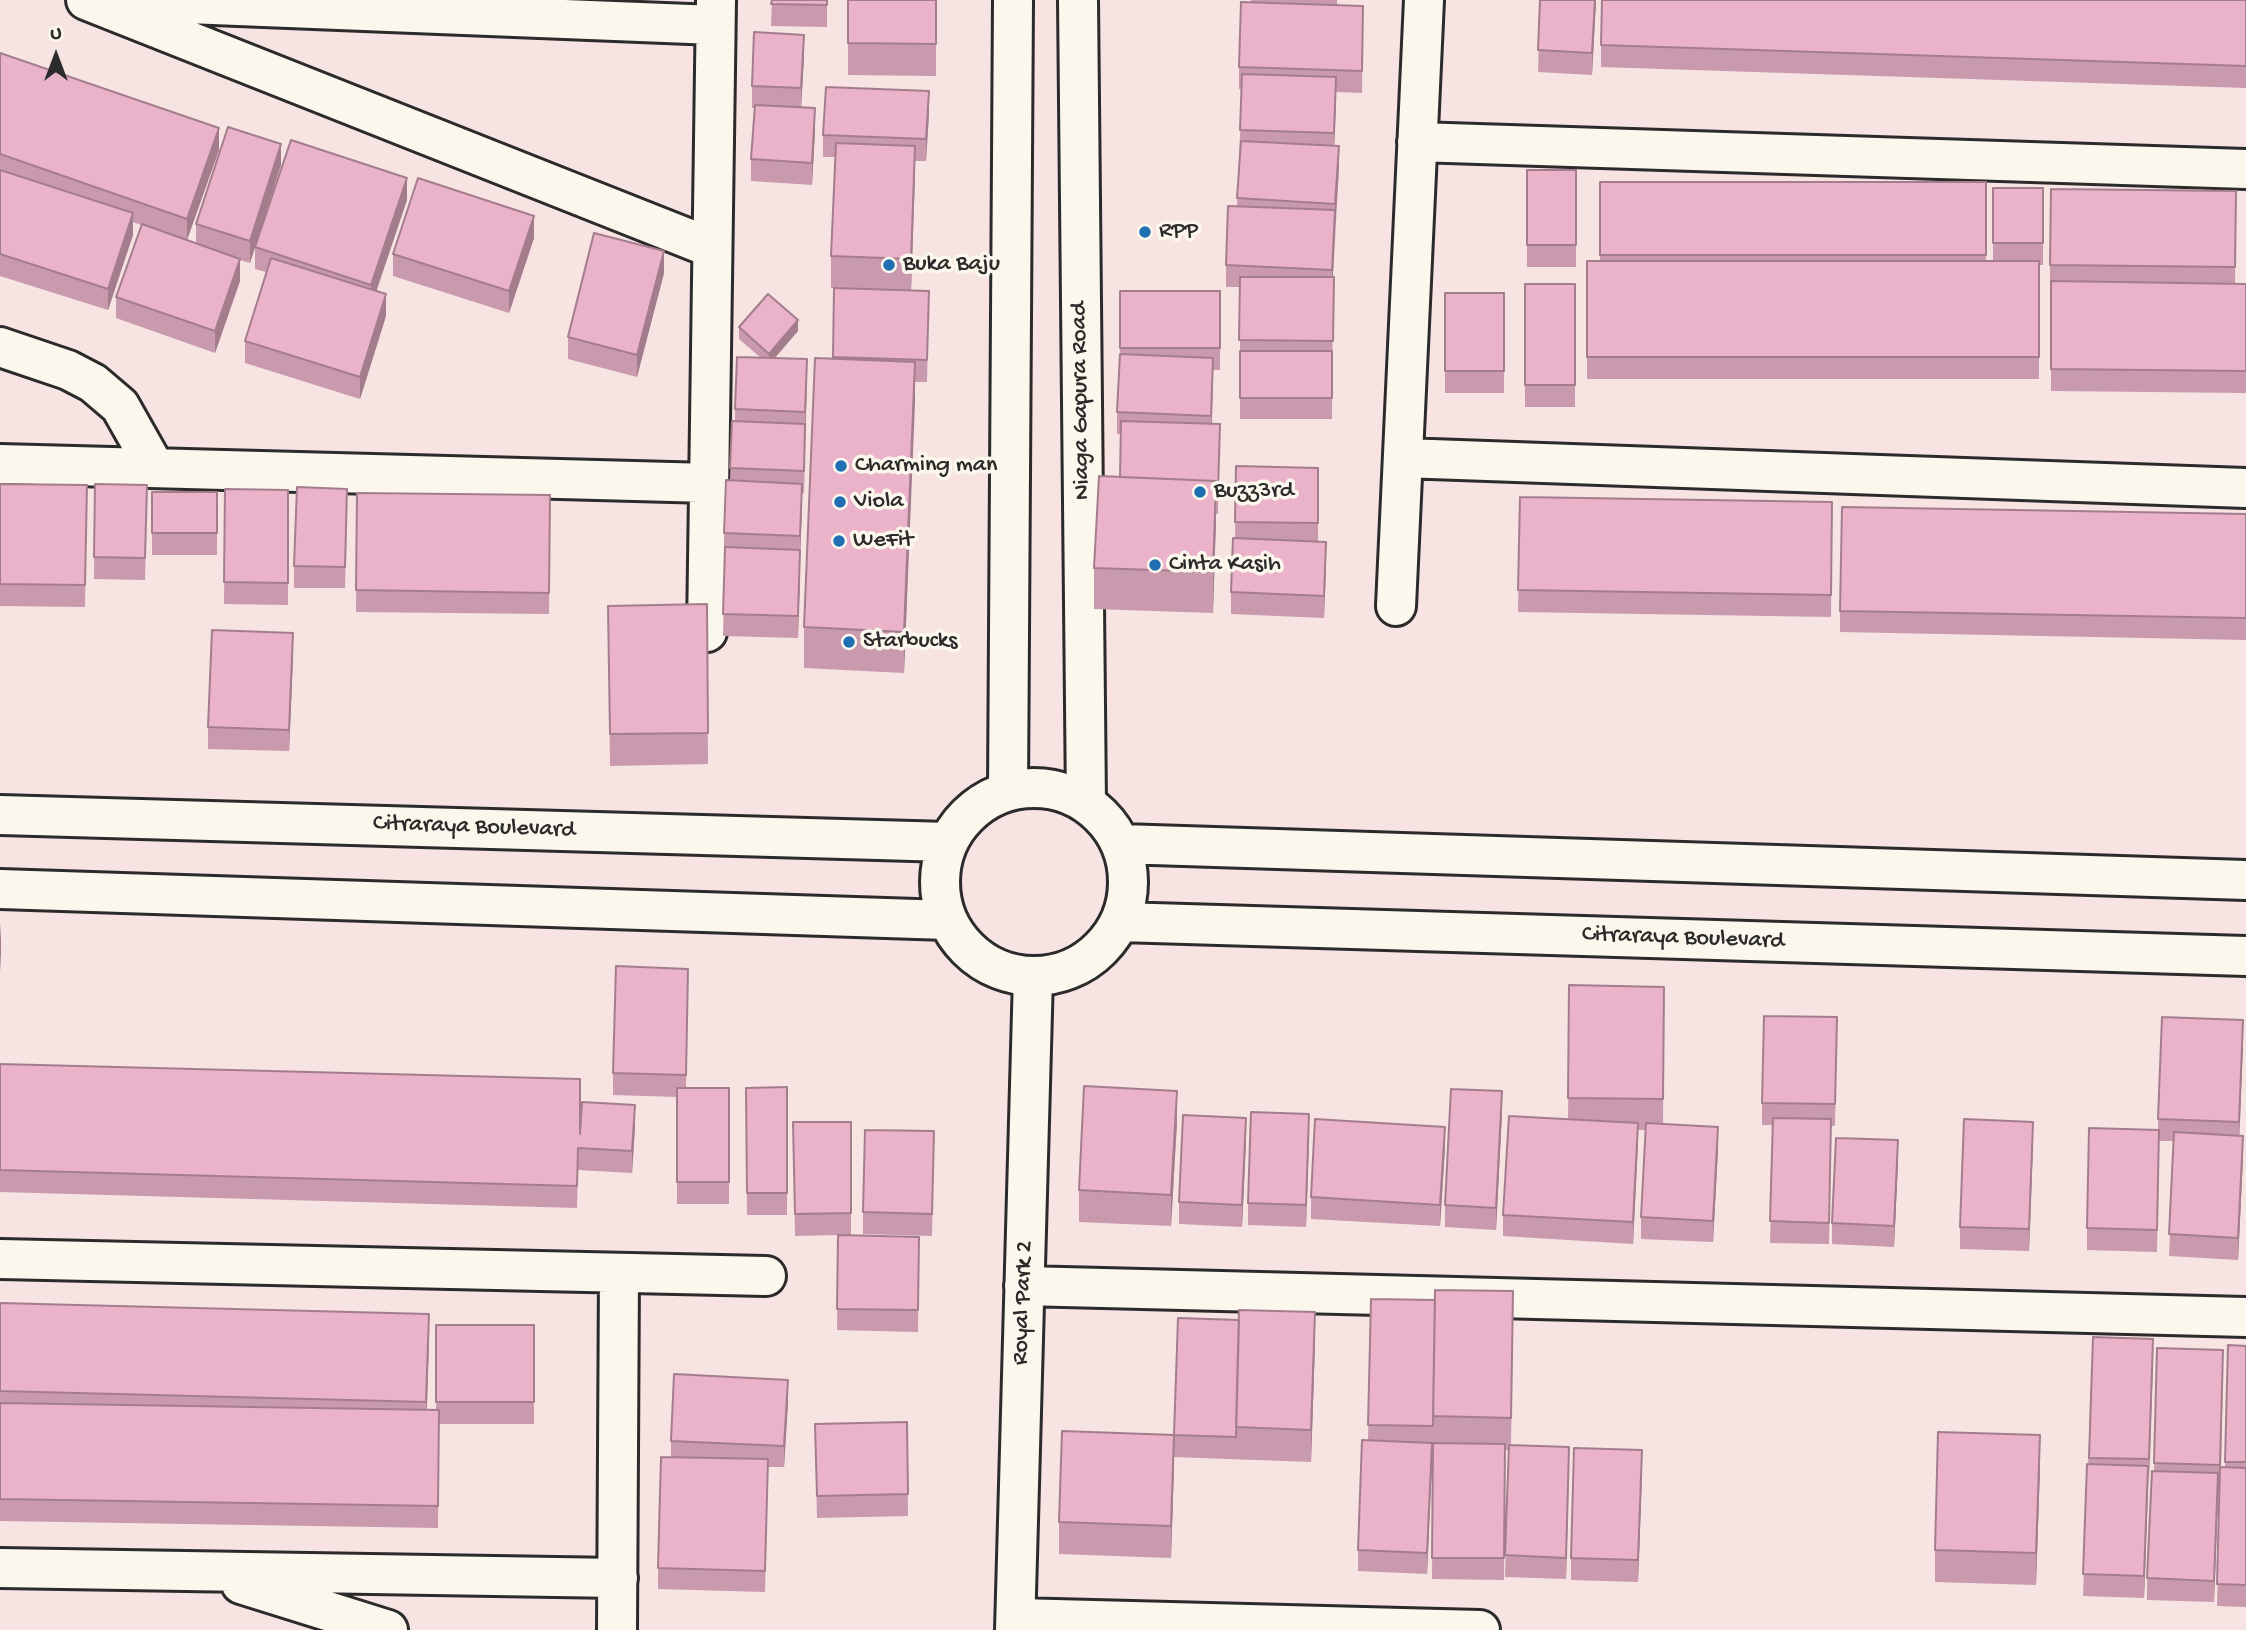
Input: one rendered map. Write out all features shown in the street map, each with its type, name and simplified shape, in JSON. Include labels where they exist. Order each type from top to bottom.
[{"type":"street","points":[[86,0],[712,248]]},
{"type":"street","points":[[101,0],[715,13],[707,632]]},
{"type":"street","points":[[1008,791],[1013,0]]},
{"type":"street","name":"Niaga Gapura Road","points":[[1078,0],[1086,803]]},
{"type":"street","points":[[1396,606],[1424,0]]},
{"type":"street","points":[[1417,142],[2246,169]]},
{"type":"street","points":[[0,347],[68,370],[93,383],[120,406],[155,468]]},
{"type":"street","points":[[1403,458],[2246,488]]},
{"type":"street","points":[[0,464],[709,483]]},
{"type":"street","points":[[1035,788],[1062,792],[1086,803],[1107,821],[1121,844],[1128,869],[1128,896],[1120,922],[1105,944],[1084,961],[1060,972],[1033,976],[1006,972],[982,961],[962,943],[947,920],[940,894],[940,868],[948,842],[962,819],[983,802],[1008,791],[1035,788]]},
{"type":"street","name":"Citraraya Boulevard","points":[[0,815],[948,842]]},
{"type":"street","points":[[1121,844],[2246,880]]},
{"type":"street","points":[[0,889],[947,920]]},
{"type":"street","name":"Citraraya Boulevard","points":[[1120,922],[2246,956]]},
{"type":"street","name":"Royal Park 2","points":[[1016,1624],[1033,976]]},
{"type":"street","points":[[0,1259],[766,1276]]},
{"type":"street","points":[[617,1630],[619,1273]]},
{"type":"street","points":[[1024,1286],[2246,1317]]},
{"type":"street","points":[[0,1568],[618,1578]]},
{"type":"street","points":[[199,1572],[388,1630]]},
{"type":"street","points":[[1016,1624],[1480,1630]]},
{"type":"building","points":[[772,0],[827,0],[827,5],[771,4]]},
{"type":"building","points":[[848,0],[936,0],[936,44],[848,43]]},
{"type":"building","points":[[1540,0],[1595,0],[1592,53],[1538,50]]},
{"type":"building","points":[[1602,0],[2246,0],[2246,66],[1601,45]]},
{"type":"building","points":[[1241,2],[1363,6],[1362,71],[1239,67]]},
{"type":"building","points":[[754,32],[804,35],[801,88],[752,86]]},
{"type":"building","points":[[0,53],[219,128],[187,219],[0,154]]},
{"type":"building","points":[[1242,74],[1336,77],[1334,133],[1240,130]]},
{"type":"building","points":[[826,87],[929,91],[926,139],[823,135]]},
{"type":"building","points":[[755,105],[815,108],[812,163],[751,159]]},
{"type":"building","points":[[228,127],[281,144],[250,241],[196,224]]},
{"type":"building","points":[[291,140],[407,178],[371,285],[255,247]]},
{"type":"building","points":[[1241,141],[1339,146],[1335,204],[1237,198]]},
{"type":"building","points":[[836,143],[915,146],[911,259],[831,256]]},
{"type":"building","points":[[0,170],[133,213],[108,289],[0,254]]},
{"type":"building","points":[[1527,170],[1576,170],[1576,245],[1527,245]]},
{"type":"building","points":[[418,178],[534,216],[509,291],[393,254]]},
{"type":"building","points":[[1600,182],[1986,182],[1986,255],[1600,255]]},
{"type":"building","points":[[1993,188],[2043,188],[2043,243],[1993,243]]},
{"type":"building","points":[[2051,189],[2236,191],[2235,267],[2050,265]]},
{"type":"building","points":[[1228,206],[1335,210],[1332,270],[1226,265]]},
{"type":"building","points":[[142,224],[240,259],[215,331],[116,297]]},
{"type":"building","points":[[594,233],[664,251],[637,355],[568,337]]},
{"type":"building","points":[[271,258],[386,294],[360,377],[245,341]]},
{"type":"building","points":[[1587,261],[2039,261],[2039,357],[1587,357]]},
{"type":"building","points":[[1240,277],[1334,277],[1333,341],[1239,340]]},
{"type":"building","points":[[2051,281],[2246,284],[2246,371],[2051,369]]},
{"type":"building","points":[[1525,284],[1575,284],[1575,385],[1525,385]]},
{"type":"building","points":[[834,288],[929,291],[927,360],[833,357]]},
{"type":"building","points":[[1120,291],[1220,291],[1220,348],[1120,348]]},
{"type":"building","points":[[1445,293],[1504,293],[1504,371],[1445,371]]},
{"type":"building","points":[[768,294],[798,320],[769,354],[739,327]]},
{"type":"building","points":[[1240,351],[1332,351],[1332,398],[1240,398]]},
{"type":"building","points":[[1120,354],[1213,358],[1211,416],[1117,412]]},
{"type":"building","points":[[737,357],[807,359],[805,412],[735,409]]},
{"type":"building","points":[[815,358],[915,362],[904,632],[804,627]]},
{"type":"building","points":[[732,421],[805,424],[804,471],[730,468]]},
{"type":"building","points":[[1121,421],[1220,424],[1218,492],[1216,481],[1120,477]]},
{"type":"building","points":[[1236,466],[1318,468],[1318,523],[1235,522]]},
{"type":"building","points":[[1099,476],[1216,481],[1213,572],[1094,568]]},
{"type":"building","points":[[726,480],[802,484],[800,536],[724,533]]},
{"type":"building","points":[[0,484],[87,485],[85,585],[0,584]]},
{"type":"building","points":[[95,484],[147,485],[145,558],[94,557]]},
{"type":"building","points":[[297,487],[347,489],[345,567],[294,566]]},
{"type":"building","points":[[225,489],[288,490],[288,583],[224,582]]},
{"type":"building","points":[[152,492],[217,492],[217,533],[152,533]]},
{"type":"building","points":[[357,493],[550,495],[549,593],[356,590]]},
{"type":"building","points":[[1520,497],[1832,502],[1831,595],[1518,590]]},
{"type":"building","points":[[1842,507],[2246,514],[2246,618],[1840,611]]},
{"type":"building","points":[[1233,538],[1326,542],[1324,596],[1231,592]]},
{"type":"building","points":[[725,547],[800,550],[798,616],[723,614]]},
{"type":"building","points":[[707,604],[708,733],[610,734],[608,606]]},
{"type":"building","points":[[212,630],[293,633],[289,730],[208,727]]},
{"type":"building","points":[[616,966],[688,969],[686,1075],[613,1073]]},
{"type":"building","points":[[1569,985],[1664,987],[1663,1099],[1568,1098]]},
{"type":"building","points":[[1764,1016],[1837,1017],[1835,1104],[1762,1103]]},
{"type":"building","points":[[2162,1017],[2243,1020],[2239,1122],[2158,1119]]},
{"type":"building","points":[[0,1064],[580,1079],[580,1134],[582,1102],[635,1105],[632,1151],[578,1148],[577,1186],[0,1170]]},
{"type":"building","points":[[1084,1086],[1177,1091],[1171,1195],[1079,1190]]},
{"type":"building","points":[[787,1087],[787,1193],[747,1193],[746,1088]]},
{"type":"building","points":[[677,1088],[729,1088],[729,1182],[677,1182]]},
{"type":"building","points":[[1451,1089],[1502,1091],[1496,1208],[1445,1205]]},
{"type":"building","points":[[1251,1112],[1309,1114],[1306,1205],[1248,1203]]},
{"type":"building","points":[[1183,1115],[1246,1118],[1242,1205],[1179,1202]]},
{"type":"building","points":[[1509,1116],[1638,1123],[1633,1222],[1503,1215]]},
{"type":"building","points":[[1773,1118],[1831,1119],[1829,1223],[1770,1221]]},
{"type":"building","points":[[1315,1119],[1445,1127],[1440,1205],[1311,1197]]},
{"type":"building","points":[[1964,1119],[2033,1122],[2029,1229],[1960,1227]]},
{"type":"building","points":[[793,1122],[851,1122],[851,1213],[795,1214]]},
{"type":"building","points":[[1646,1123],[1718,1127],[1713,1221],[1641,1217]]},
{"type":"building","points":[[2089,1128],[2159,1130],[2157,1230],[2087,1228]]},
{"type":"building","points":[[865,1130],[934,1131],[932,1214],[863,1212]]},
{"type":"building","points":[[2174,1132],[2243,1136],[2238,1238],[2169,1234]]},
{"type":"building","points":[[1836,1138],[1898,1140],[1894,1226],[1832,1223]]},
{"type":"building","points":[[838,1235],[919,1237],[918,1310],[837,1309]]},
{"type":"building","points":[[1435,1290],[1513,1291],[1511,1418],[1433,1416]]},
{"type":"building","points":[[1371,1299],[1435,1300],[1433,1426],[1368,1425]]},
{"type":"building","points":[[0,1303],[429,1314],[426,1402],[0,1391]]},
{"type":"building","points":[[1239,1310],[1315,1312],[1311,1430],[1236,1427]]},
{"type":"building","points":[[1178,1318],[1239,1320],[1236,1437],[1174,1435]]},
{"type":"building","points":[[436,1325],[534,1325],[534,1402],[436,1402]]},
{"type":"building","points":[[2093,1337],[2153,1339],[2149,1459],[2089,1458]]},
{"type":"building","points":[[2228,1345],[2246,1346],[2246,1462],[2225,1462]]},
{"type":"building","points":[[2157,1348],[2223,1350],[2220,1465],[2154,1463]]},
{"type":"building","points":[[674,1374],[788,1380],[784,1446],[671,1441]]},
{"type":"building","points":[[0,1403],[439,1410],[438,1506],[0,1499]]},
{"type":"building","points":[[907,1422],[908,1494],[817,1496],[815,1424]]},
{"type":"building","points":[[1062,1431],[1174,1435],[1171,1526],[1059,1522]]},
{"type":"building","points":[[1938,1432],[2040,1435],[2036,1553],[1935,1550]]},
{"type":"building","points":[[1362,1440],[1432,1443],[1427,1553],[1358,1550]]},
{"type":"building","points":[[1433,1443],[1505,1444],[1504,1558],[1432,1558]]},
{"type":"building","points":[[1509,1445],[1569,1447],[1566,1558],[1505,1555]]},
{"type":"building","points":[[1574,1448],[1642,1450],[1638,1560],[1571,1558]]},
{"type":"building","points":[[661,1457],[768,1459],[765,1571],[658,1568]]},
{"type":"building","points":[[2087,1464],[2148,1466],[2144,1576],[2083,1574]]},
{"type":"building","points":[[2220,1467],[2246,1468],[2246,1585],[2217,1584]]},
{"type":"building","points":[[2152,1471],[2218,1473],[2214,1581],[2147,1578]]},
{"type":"place","name":"RPP","points":[[1145,232]]},
{"type":"place","name":"Buka Baju","points":[[889,265]]},
{"type":"place","name":"Charming man","points":[[841,466]]},
{"type":"place","name":"Buzz3rd","points":[[1200,492]]},
{"type":"place","name":"Viola","points":[[840,502]]},
{"type":"place","name":"WeFit","points":[[839,541]]},
{"type":"place","name":"Cinta Kasih","points":[[1155,565]]},
{"type":"place","name":"Starbucks","points":[[849,642]]}]
